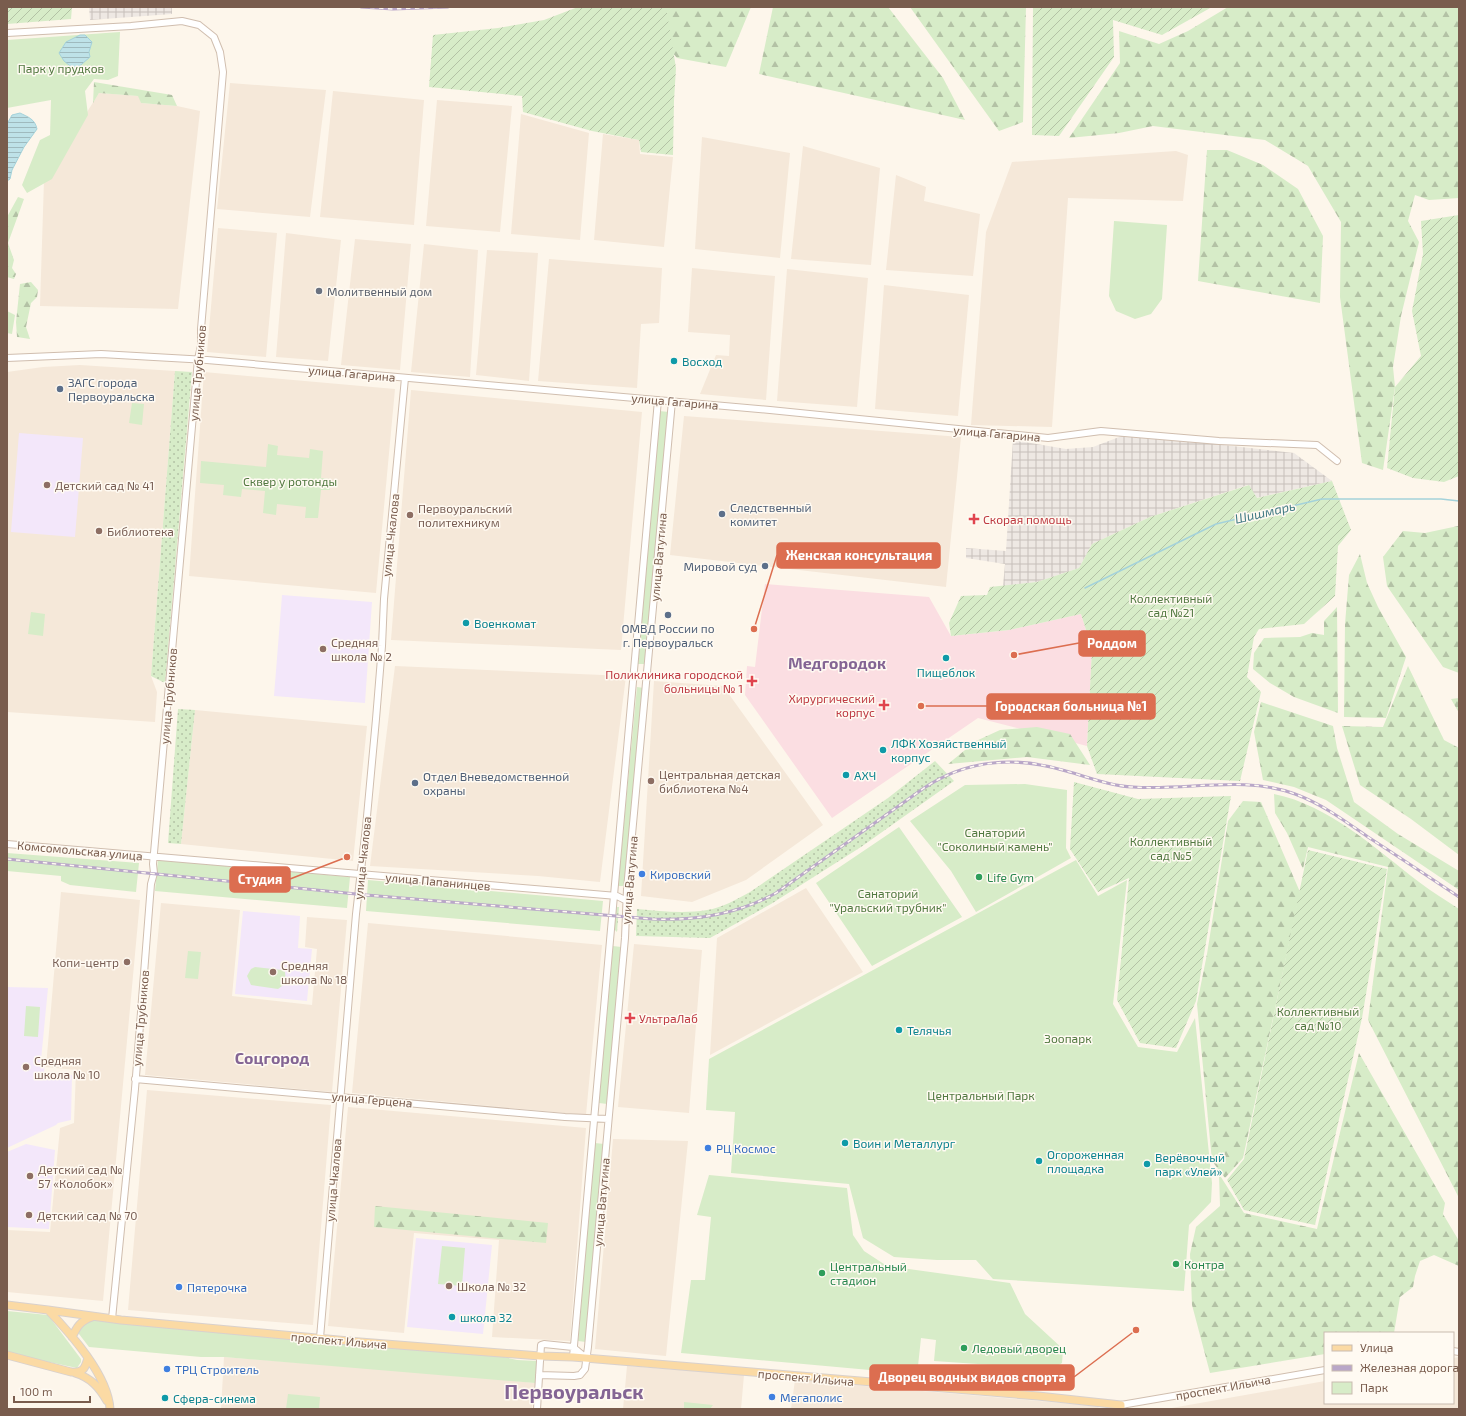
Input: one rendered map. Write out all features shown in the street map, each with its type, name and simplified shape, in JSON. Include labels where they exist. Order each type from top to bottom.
[{"type":"main road","name":"проспект Ильича","points":[[7,1305],[92,1317],[382,1344],[586,1358],[1038,1396],[1121,1407]]},
{"type":"main road","points":[[48,1310],[88,1358],[107,1392],[110,1407]]},
{"type":"main road","points":[[72,1337],[77,1326],[84,1320],[92,1317]]},
{"type":"main road","points":[[7,1355],[86,1377],[91,1380],[100,1390],[110,1407]]},
{"type":"main road","points":[[71,1372],[82,1371],[88,1358]]},
{"type":"street","name":"улица Трубников","points":[[7,33],[189,22],[199,25],[214,37],[220,52],[223,72],[200,329],[201,346],[198,359],[153,857],[154,873],[151,884],[136,1078],[112,1319]]},
{"type":"street","name":"улица Гагарина","points":[[7,358],[101,354],[198,359],[672,401],[1048,438],[1101,431],[1219,441],[1317,445],[1337,461]]},
{"type":"street","name":"улица Чкалова","points":[[320,1338],[356,914],[360,884],[359,874],[366,827],[382,646],[384,599],[405,378]]},
{"type":"street","name":"улица Ватутина","points":[[573,1357],[658,400]]},
{"type":"street","name":"улица Ватутина","points":[[586,1358],[672,401]]},
{"type":"street","name":"Комсомольская улица","points":[[7,844],[153,857]]},
{"type":"street","name":"улица Папанинцев","points":[[153,857],[613,896],[621,897],[627,901]]},
{"type":"street","name":"улица Герцена","points":[[136,1078],[594,1119],[608,1119]]},
{"type":"street","points":[[537,1409],[540,1356],[541,1345],[573,1347],[586,1358],[585,1369],[580,1375],[539,1375]]},
{"type":"street","name":"проспект Ильича","points":[[1121,1407],[1324,1370]]},
{"type":"shaded area","points":[[89,7],[172,7],[172,14],[90,20]]},
{"type":"shaded area","points":[[230,83],[326,90],[310,217],[217,209]]},
{"type":"shaded area","points":[[333,91],[424,100],[414,225],[320,217]]},
{"type":"shaded area","points":[[99,93],[140,96],[141,103],[177,106],[200,111],[178,309],[40,306],[44,180]]},
{"type":"shaded area","points":[[437,100],[512,106],[500,232],[426,226]]},
{"type":"shaded area","points":[[521,114],[589,133],[580,240],[511,234]]},
{"type":"shaded area","points":[[603,134],[639,140],[640,154],[673,157],[664,247],[594,240]]},
{"type":"shaded area","points":[[702,137],[790,153],[780,258],[695,249]]},
{"type":"shaded area","points":[[803,146],[880,168],[871,265],[791,259]]},
{"type":"shaded area","points":[[1176,151],[1188,155],[1183,201],[1068,198],[1052,427],[971,425],[986,232],[1012,162]]},
{"type":"shaded area","points":[[896,175],[926,187],[924,201],[980,214],[973,276],[886,270]]},
{"type":"shaded area","points":[[218,228],[277,233],[266,357],[207,352]]},
{"type":"shaded area","points":[[286,233],[341,240],[328,361],[276,357]]},
{"type":"shaded area","points":[[355,239],[411,244],[400,370],[341,365]]},
{"type":"shaded area","points":[[424,244],[478,250],[470,377],[411,372]]},
{"type":"shaded area","points":[[487,250],[538,253],[529,381],[476,375]]},
{"type":"shaded area","points":[[549,259],[662,268],[659,323],[641,324],[637,388],[538,381]]},
{"type":"shaded area","points":[[692,268],[775,276],[766,400],[700,394],[716,355],[729,356],[730,335],[688,332]]},
{"type":"shaded area","points":[[787,269],[868,278],[857,407],[777,401]]},
{"type":"shaded area","points":[[884,285],[969,295],[958,416],[875,409]]},
{"type":"shaded area","points":[[80,365],[175,371],[151,676],[157,692],[155,722],[7,712],[7,372],[43,367]]},
{"type":"shaded area","points":[[204,372],[395,389],[376,593],[189,576]]},
{"type":"shaded area","points":[[411,390],[642,412],[621,650],[391,640]]},
{"type":"shaded area","points":[[684,416],[961,437],[946,587],[670,555]]},
{"type":"shaded area","name":"Детский сад № 41","points":[[19,433],[83,438],[75,537],[11,532]]},
{"type":"shaded area","points":[[1127,434],[1294,453],[1332,481],[1256,498],[1248,485],[1150,517],[1092,544],[1079,568],[1037,582],[1003,586],[1005,564],[966,558],[966,548],[1006,551],[1013,440],[1066,449],[1093,447]]},
{"type":"shaded area","points":[[765,584],[929,597],[951,636],[1009,630],[1081,614],[1092,649],[1087,746],[978,718],[832,818],[745,695],[747,666],[755,667]]},
{"type":"shaded area","name":"Средняя школа № 2","points":[[282,595],[372,602],[365,703],[274,696]]},
{"type":"shaded area","points":[[395,666],[626,676],[600,882],[538,876],[370,866]]},
{"type":"shaded area","points":[[654,681],[723,686],[823,825],[746,880],[692,902],[641,896]]},
{"type":"shaded area","points":[[195,710],[367,726],[353,861],[181,844]]},
{"type":"shaded area","points":[[806,888],[863,972],[710,1055],[717,938]]},
{"type":"shaded area","points":[[61,892],[140,900],[103,1301],[7,1292],[7,1230],[50,1232],[60,1128],[74,1123],[76,1070],[46,1067]]},
{"type":"shaded area","points":[[161,903],[240,910],[232,996],[312,1005],[317,949],[305,947],[307,917],[347,920],[332,1092],[145,1075]]},
{"type":"shaded area","name":"Средняя школа № 18","points":[[243,911],[300,916],[298,948],[312,949],[307,1001],[235,994]]},
{"type":"shaded area","points":[[368,923],[602,945],[586,1115],[352,1093]]},
{"type":"shaded area","points":[[634,944],[702,950],[689,1113],[618,1107]]},
{"type":"shaded area","name":"Средняя школа № 10","points":[[7,987],[48,988],[41,1060],[45,1061],[44,1073],[72,1075],[71,1120],[58,1123],[7,1148]]},
{"type":"shaded area","points":[[147,1090],[331,1105],[313,1325],[128,1310]]},
{"type":"shaded area","points":[[348,1107],[586,1128],[570,1341],[492,1337],[499,1240],[414,1233],[404,1333],[328,1326]]},
{"type":"shaded area","points":[[613,1139],[688,1141],[666,1356],[595,1349]]},
{"type":"shaded area","name":"Детский сад № 57 «Колобок»","points":[[26,1144],[55,1150],[49,1229],[7,1227],[7,1152]]},
{"type":"shaded area","name":"Школа № 32","points":[[416,1238],[492,1245],[483,1334],[407,1327]]},
{"type":"shaded area","points":[[224,1357],[424,1372],[535,1383],[532,1409],[221,1409]]},
{"type":"shaded area","points":[[1459,1357],[1459,1409],[1166,1409],[1324,1381],[1324,1404],[1454,1404],[1454,1358]]},
{"type":"shaded area","points":[[627,1366],[744,1375],[741,1409],[623,1409]]},
{"type":"shaded area","points":[[795,1380],[1096,1406],[1101,1409],[791,1409]]},
{"type":"green space","points":[[7,7],[72,7],[71,19],[7,24]]},
{"type":"green space","points":[[578,7],[666,7],[676,68],[673,155],[641,152],[639,140],[592,131],[523,112],[522,96],[429,87],[433,35],[498,28],[544,20]]},
{"type":"green space","points":[[646,7],[751,7],[726,67],[677,58],[646,21]]},
{"type":"green space","points":[[773,7],[888,7],[943,78],[965,120],[759,74]]},
{"type":"green space","points":[[910,7],[1026,7],[1023,122],[999,131]]},
{"type":"green space","points":[[1033,7],[1212,7],[1162,35],[1113,20],[1114,57],[1059,136],[1032,135]]},
{"type":"green space","points":[[1228,7],[1459,7],[1459,198],[1429,200],[1415,195],[1408,221],[1419,242],[1401,316],[1393,367],[1395,387],[1383,470],[1362,463],[1340,297],[1341,222],[1308,166],[1265,140],[1153,126],[1119,133],[1069,138],[1120,63],[1119,31],[1159,44],[1188,31]]},
{"type":"green space","name":"Парк у прудков","points":[[120,32],[118,76],[108,80],[94,79],[85,91],[88,115],[52,179],[27,193],[22,185],[40,140],[50,135],[51,100],[7,108],[7,40]]},
{"type":"green space","points":[[94,82],[172,95],[177,106],[141,103],[138,96],[99,93],[93,103]]},
{"type":"green space","points":[[1207,150],[1227,150],[1263,165],[1298,189],[1323,236],[1320,303],[1198,281]]},
{"type":"green space","points":[[18,197],[24,199],[8,243],[14,260],[12,268],[16,274],[14,279],[7,277],[7,217]]},
{"type":"green space","points":[[1459,215],[1459,476],[1444,482],[1413,478],[1387,468],[1395,387],[1421,356],[1412,311],[1423,254],[1421,221]]},
{"type":"green space","points":[[1114,221],[1167,225],[1162,299],[1151,314],[1135,319],[1116,311],[1109,296]]},
{"type":"green space","points":[[31,282],[38,290],[37,297],[31,303],[26,327],[30,339],[17,337],[16,322],[20,284]]},
{"type":"green space","points":[[7,311],[15,315],[12,334],[7,333]]},
{"type":"green space","points":[[175,371],[192,372],[165,683],[151,676]]},
{"type":"green space","points":[[132,403],[144,404],[142,425],[129,423]]},
{"type":"green space","points":[[659,411],[669,412],[645,664],[638,664]]},
{"type":"green space","name":"Сквер у ротонды","points":[[268,444],[278,446],[277,455],[309,458],[310,449],[323,451],[321,478],[330,479],[330,490],[321,490],[318,518],[305,518],[306,507],[277,504],[276,515],[263,513],[265,491],[242,489],[241,497],[223,495],[224,485],[200,483],[201,461],[266,467]]},
{"type":"green space","name":"Коллективный сад №21","points":[[1332,481],[1351,530],[1338,546],[1335,596],[1304,624],[1259,629],[1254,637],[1247,677],[1261,692],[1240,781],[1097,774],[1087,746],[1092,649],[1081,614],[1009,630],[951,636],[949,623],[961,596],[987,595],[990,587],[1037,582],[1079,568],[1092,544],[1150,517],[1249,485],[1257,498]]},
{"type":"green space","points":[[1459,526],[1459,673],[1443,667],[1387,586],[1383,557],[1403,531],[1425,533]]},
{"type":"green space","points":[[1360,554],[1367,583],[1378,607],[1406,657],[1386,718],[1344,717],[1345,624],[1349,575]]},
{"type":"green space","points":[[1337,607],[1338,713],[1294,697],[1270,683],[1253,669],[1254,653],[1264,638],[1300,637],[1312,633],[1324,635],[1324,621]]},
{"type":"green space","points":[[31,612],[45,614],[43,636],[28,634]]},
{"type":"green space","points":[[1408,666],[1444,740],[1459,748],[1459,855],[1411,819],[1360,785],[1342,726],[1383,727]]},
{"type":"green space","points":[[637,687],[644,688],[626,886],[618,886]]},
{"type":"green space","points":[[1459,698],[1459,713],[1451,699]]},
{"type":"green space","points":[[1261,702],[1333,726],[1337,748],[1354,802],[1398,834],[1459,871],[1459,890],[1326,800],[1294,787],[1263,780],[1254,732]]},
{"type":"green space","points":[[178,709],[195,710],[181,844],[168,843]]},
{"type":"green space","points":[[1037,727],[1070,734],[1090,765],[1027,757],[948,764],[976,741],[1000,730]]},
{"type":"green space","points":[[935,761],[954,781],[861,847],[771,904],[710,938],[636,936],[637,909],[690,912],[713,909],[735,900],[750,892],[888,798]]},
{"type":"green space","name":"Коллективный сад №5","points":[[1074,782],[1138,799],[1231,796],[1196,1001],[1176,1048],[1140,1043],[1117,1000],[1129,878],[1098,892],[1070,849]]},
{"type":"green space","name":"Санаторий \"Соколиный камень\"","points":[[1025,784],[1067,790],[1066,848],[1071,858],[976,912],[951,871],[910,821],[965,785]]},
{"type":"green space","points":[[1274,794],[1314,808],[1333,818],[1369,843],[1424,886],[1459,909],[1459,1198],[1368,1020],[1388,867],[1308,847],[1303,869],[1287,833],[1275,813]]},
{"type":"green space","points":[[1243,801],[1261,802],[1300,892],[1243,1158],[1225,1178],[1212,1161],[1197,1004],[1207,954],[1228,821]]},
{"type":"green space","name":"Санаторий \"Уральский трубник\"","points":[[899,827],[962,917],[872,966],[816,883]]},
{"type":"green space","name":"Коллективный сад №10","points":[[1308,850],[1387,869],[1362,1018],[1315,1225],[1244,1210],[1227,1180],[1244,1159]]},
{"type":"green space","points":[[7,853],[139,863],[136,892],[70,885],[61,881],[61,876],[7,871]]},
{"type":"green space","points":[[158,860],[350,877],[347,908],[155,891]]},
{"type":"green space","name":"Центральный Парк","points":[[1076,860],[1098,896],[1127,880],[1113,1004],[1138,1047],[1177,1052],[1195,1018],[1212,1183],[1211,1202],[1189,1225],[1184,1291],[993,1279],[976,1260],[937,1260],[894,1257],[863,1238],[849,1184],[731,1173],[735,1112],[706,1110],[709,1059]]},
{"type":"green space","points":[[368,880],[603,901],[600,931],[366,911]]},
{"type":"green space","points":[[616,907],[619,907],[617,932],[614,929]]},
{"type":"green space","points":[[613,946],[621,947],[607,1104],[599,1103]]},
{"type":"green space","points":[[188,951],[201,952],[198,979],[185,978]]},
{"type":"green space","points":[[255,967],[282,970],[285,972],[286,983],[278,989],[251,985],[247,976],[251,969]]},
{"type":"green space","points":[[26,1006],[40,1007],[38,1037],[24,1036]]},
{"type":"green space","points":[[1359,1053],[1445,1203],[1443,1214],[1459,1241],[1459,1266],[1434,1255],[1420,1261],[1413,1287],[1400,1297],[1394,1332],[1324,1332],[1324,1354],[1210,1373],[1192,1305],[1190,1254],[1196,1227],[1220,1206],[1219,1174],[1244,1213],[1317,1229]]},
{"type":"green space","points":[[595,1143],[604,1144],[586,1342],[578,1341]]},
{"type":"green space","name":"Центральный стадион","points":[[709,1175],[847,1188],[853,1235],[864,1251],[887,1266],[1010,1283],[1025,1314],[1063,1349],[1062,1363],[1052,1369],[934,1361],[936,1340],[921,1338],[918,1366],[903,1373],[681,1353],[691,1280],[705,1280],[711,1217],[697,1215]]},
{"type":"green space","points":[[375,1206],[548,1223],[546,1243],[374,1227]]},
{"type":"green space","points":[[442,1246],[465,1248],[462,1286],[438,1284]]},
{"type":"green space","points":[[7,1311],[48,1315],[81,1359],[81,1362],[77,1368],[7,1353]]},
{"type":"green space","points":[[92,1320],[500,1356],[517,1360],[537,1361],[535,1383],[89,1347],[79,1334],[79,1327]]},
{"type":"green space","points":[[288,1394],[320,1397],[319,1409],[286,1409]]},
{"type":"green space","points":[[684,1402],[713,1405],[710,1409],[684,1409]]},
{"type":"water","points":[[80,35],[85,35],[92,42],[89,52],[90,57],[75,70],[64,61],[59,53],[66,42]]},
{"type":"water","points":[[20,113],[33,121],[37,129],[24,147],[12,170],[10,179],[7,181],[7,124],[12,115]]},
{"type":"waterway","name":"Шишмарь","points":[[1085,588],[1216,524],[1322,499],[1441,499],[1459,501]]},
{"type":"railway","points":[[361,7],[393,9],[448,7]]},
{"type":"railway","points":[[7,859],[366,895],[652,919],[684,919],[716,915],[731,911],[776,893],[924,788],[941,778],[975,766],[1011,762],[1048,766],[1107,783],[1133,787],[1153,788],[1236,784],[1276,788],[1305,798],[1333,813],[1459,897]]},
{"type":"place","name":"Молитвенный дом","points":[[319,291]]},
{"type":"place","name":"Восход","points":[[674,361]]},
{"type":"place","name":"ЗАГС города Первоуральска","points":[[60,389]]},
{"type":"place","name":"Детский сад № 41","points":[[47,485]]},
{"type":"place","name":"Следственный комитет","points":[[722,514]]},
{"type":"place","name":"Первоуральский политехникум","points":[[410,515]]},
{"type":"place","name":"Скорая помощь","points":[[974,519]]},
{"type":"place","name":"Библиотека","points":[[99,531]]},
{"type":"place","name":"Мировой суд","points":[[765,566]]},
{"type":"place","name":"ОМВД России по г. Первоуральск","points":[[668,615]]},
{"type":"place","name":"Военкомат","points":[[466,623]]},
{"type":"place","name":"Женская консультация","points":[[754,629]]},
{"type":"place","name":"Средняя школа № 2","points":[[323,649]]},
{"type":"place","name":"Роддом","points":[[1014,655]]},
{"type":"place","name":"Пищеблок","points":[[946,658]]},
{"type":"place","name":"Поликлиника городской больницы № 1","points":[[752,681]]},
{"type":"place","name":"Хирургический корпус","points":[[884,705]]},
{"type":"place","name":"Городская больница №1","points":[[921,706]]},
{"type":"place","name":"ЛФК Хозяйственный корпус","points":[[883,750]]},
{"type":"place","name":"АХЧ","points":[[846,775]]},
{"type":"place","name":"Центральная детская библиотека №4","points":[[651,781]]},
{"type":"place","name":"Отдел Вневедомственной охраны","points":[[415,783]]},
{"type":"place","name":"Студия","points":[[347,857]]},
{"type":"place","name":"Кировский","points":[[642,874]]},
{"type":"place","name":"Life Gym","points":[[979,877]]},
{"type":"place","name":"Копи-центр","points":[[127,962]]},
{"type":"place","name":"Средняя школа № 18","points":[[273,972]]},
{"type":"place","name":"УльтраЛаб","points":[[630,1018]]},
{"type":"place","name":"Телячья","points":[[899,1030]]},
{"type":"place","name":"Средняя школа № 10","points":[[26,1067]]},
{"type":"place","name":"Воин и Металлург","points":[[845,1143]]},
{"type":"place","name":"РЦ Космос","points":[[708,1148]]},
{"type":"place","name":"Огороженная площадка","points":[[1039,1161]]},
{"type":"place","name":"Верёвочный парк «Улей»","points":[[1147,1164]]},
{"type":"place","name":"Детский сад № 57 «Колобок»","points":[[30,1176]]},
{"type":"place","name":"Детский сад № 70","points":[[29,1215]]},
{"type":"place","name":"Контра","points":[[1176,1264]]},
{"type":"place","name":"Центральный стадион","points":[[822,1273]]},
{"type":"place","name":"Школа № 32","points":[[449,1286]]},
{"type":"place","name":"Пятерочка","points":[[179,1287]]},
{"type":"place","name":"школа 32","points":[[452,1317]]},
{"type":"place","name":"Дворец водных видов спорта","points":[[1136,1330]]},
{"type":"place","name":"Ледовый дворец","points":[[964,1348]]},
{"type":"place","name":"ТРЦ Строитель","points":[[167,1369]]},
{"type":"place","name":"Мегаполис","points":[[772,1397]]},
{"type":"place","name":"Сфера-синема","points":[[165,1398]]},
{"type":"district","name":"Медгородок","points":[[837,662]]},
{"type":"district","name":"Соцгород","points":[[272,1057]]},
{"type":"district","name":"Первоуральск","points":[[574,1391]]},
{"type":"park label","name":"Зоопарк","points":[[1068,1038]]}]
